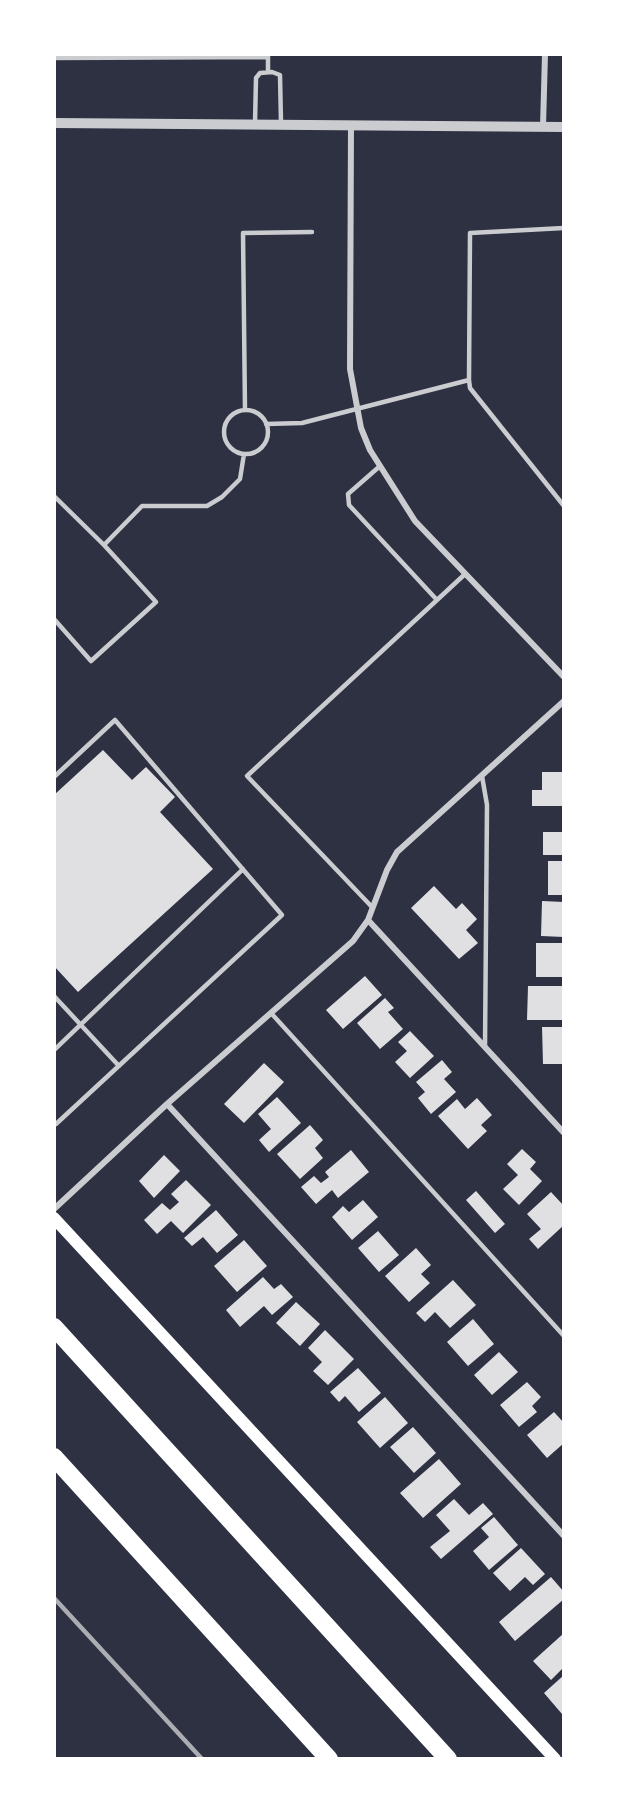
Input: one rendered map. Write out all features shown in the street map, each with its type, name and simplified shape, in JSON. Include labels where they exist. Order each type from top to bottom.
[{"type":"highway","points":[[54,1327],[448,1759]]},
{"type":"highway","points":[[54,1457],[329,1759]]},
{"type":"main road","points":[[54,1218],[555,1759]]},
{"type":"street","points":[[543,127],[545,54]]},
{"type":"street","points":[[54,123],[564,127]]},
{"type":"street","points":[[351,124],[350,369],[356,410],[370,450],[415,521],[464,575],[564,676]]},
{"type":"street","points":[[54,1209],[167,1104],[353,941],[368,920],[397,852],[564,701]]},
{"type":"street","points":[[368,920],[564,1133]]},
{"type":"street","points":[[167,1104],[564,1536]]},
{"type":"lane","points":[[54,58],[268,56],[267,72]]},
{"type":"lane","points":[[255,123],[256,78],[260,73],[267,72],[280,75],[282,123]]},
{"type":"lane","points":[[564,228],[470,233],[470,388],[564,506]]},
{"type":"lane","points":[[245,410],[243,233],[312,232]]},
{"type":"lane","points":[[266,424],[302,423],[470,380]]},
{"type":"lane","points":[[245,410],[258,414],[266,424],[268,431],[263,445],[258,450],[244,454],[231,448],[224,435],[224,428],[232,415],[245,410]]},
{"type":"lane","points":[[104,545],[142,506],[207,506],[222,497],[240,479],[244,454]]},
{"type":"lane","points":[[380,466],[348,494],[349,506],[437,600]]},
{"type":"lane","points":[[54,496],[104,545],[156,602],[91,661],[54,619]]},
{"type":"lane","points":[[372,908],[247,776],[464,575]]},
{"type":"lane","points":[[54,777],[115,720],[282,915],[56,1124],[54,1122]]},
{"type":"lane","points":[[482,776],[487,805],[485,1048]]},
{"type":"lane","points":[[54,1050],[243,869]]},
{"type":"lane","points":[[54,996],[119,1066]]},
{"type":"lane","points":[[271,1013],[564,1336]]},
{"type":"building","points":[[103,750],[132,780],[146,767],[175,797],[160,812],[213,869],[78,992],[54,966],[54,795]]},
{"type":"building","points":[[542,772],[564,772],[564,806],[532,806],[532,790],[542,790]]},
{"type":"building","points":[[543,832],[564,832],[564,855],[543,855]]},
{"type":"building","points":[[548,861],[564,861],[564,895],[548,895]]},
{"type":"building","points":[[434,886],[456,909],[462,903],[477,919],[466,930],[478,943],[459,959],[411,908]]},
{"type":"building","points":[[542,901],[564,902],[564,937],[541,936]]},
{"type":"building","points":[[536,943],[564,943],[564,977],[536,977]]},
{"type":"building","points":[[365,976],[382,995],[343,1029],[326,1010]]},
{"type":"building","points":[[528,986],[564,986],[564,1020],[527,1020]]},
{"type":"building","points":[[385,998],[394,1008],[388,1012],[403,1029],[380,1049],[357,1023]]},
{"type":"building","points":[[542,1027],[564,1027],[564,1064],[543,1064]]},
{"type":"building","points":[[410,1031],[434,1056],[410,1078],[395,1062],[407,1051],[398,1042]]},
{"type":"building","points":[[442,1060],[452,1072],[444,1079],[456,1092],[431,1114],[418,1098],[425,1092],[416,1082]]},
{"type":"building","points":[[264,1063],[284,1082],[244,1123],[224,1104]]},
{"type":"building","points":[[277,1097],[301,1123],[269,1152],[259,1140],[271,1129],[258,1114]]},
{"type":"building","points":[[477,1098],[492,1115],[481,1125],[487,1131],[468,1149],[438,1116],[457,1099],[465,1109]]},
{"type":"building","points":[[310,1125],[323,1140],[315,1148],[323,1158],[300,1179],[277,1154]]},
{"type":"building","points":[[522,1149],[536,1162],[530,1169],[542,1181],[519,1205],[503,1189],[518,1175],[507,1164]]},
{"type":"building","points":[[351,1150],[369,1172],[338,1198],[332,1190],[316,1204],[301,1187],[314,1176],[321,1183],[329,1177],[325,1172]]},
{"type":"building","points":[[164,1155],[180,1171],[154,1198],[139,1181]]},
{"type":"building","points":[[186,1180],[211,1205],[183,1233],[171,1221],[157,1234],[144,1220],[162,1203],[170,1210],[179,1202],[171,1194]]},
{"type":"building","points":[[476,1191],[505,1224],[495,1233],[466,1200]]},
{"type":"building","points":[[551,1192],[564,1206],[564,1225],[538,1249],[529,1239],[541,1229],[527,1214]]},
{"type":"building","points":[[363,1200],[378,1217],[352,1240],[332,1217],[343,1206],[349,1212]]},
{"type":"building","points":[[216,1210],[238,1235],[217,1253],[203,1237],[192,1246],[184,1238]]},
{"type":"building","points":[[378,1231],[399,1255],[379,1272],[358,1248]]},
{"type":"building","points":[[244,1240],[267,1266],[237,1292],[214,1266]]},
{"type":"building","points":[[416,1248],[431,1265],[421,1274],[430,1283],[409,1302],[385,1276]]},
{"type":"building","points":[[263,1277],[274,1289],[281,1284],[293,1297],[272,1315],[264,1306],[240,1327],[226,1310]]},
{"type":"building","points":[[453,1280],[476,1305],[450,1328],[435,1312],[425,1322],[416,1313]]},
{"type":"building","points":[[296,1302],[320,1324],[300,1346],[276,1323]]},
{"type":"building","points":[[473,1319],[494,1344],[468,1366],[447,1342]]},
{"type":"building","points":[[325,1330],[354,1359],[328,1385],[313,1371],[322,1362],[308,1348]]},
{"type":"building","points":[[499,1352],[518,1372],[492,1395],[474,1375]]},
{"type":"building","points":[[358,1368],[381,1393],[359,1412],[345,1396],[339,1402],[330,1392]]},
{"type":"building","points":[[527,1382],[541,1397],[532,1406],[537,1412],[519,1427],[500,1405]]},
{"type":"building","points":[[385,1397],[408,1423],[380,1448],[357,1422]]},
{"type":"building","points":[[554,1412],[564,1423],[564,1443],[547,1458],[527,1435]]},
{"type":"building","points":[[413,1427],[436,1453],[414,1473],[390,1447]]},
{"type":"building","points":[[439,1459],[461,1484],[423,1518],[400,1493]]},
{"type":"building","points":[[454,1499],[469,1515],[483,1503],[493,1514],[441,1559],[430,1547],[450,1531],[436,1515]]},
{"type":"building","points":[[494,1517],[518,1545],[489,1570],[473,1551],[489,1537],[481,1528]]},
{"type":"building","points":[[521,1548],[545,1574],[533,1585],[525,1577],[510,1591],[493,1573]]},
{"type":"building","points":[[551,1577],[564,1592],[564,1599],[515,1641],[499,1622]]},
{"type":"building","points":[[564,1633],[564,1667],[551,1680],[533,1661]]},
{"type":"building","points":[[564,1675],[564,1713],[562,1714],[544,1693]]},
{"type":"railway","points":[[54,1598],[202,1759]]}]
